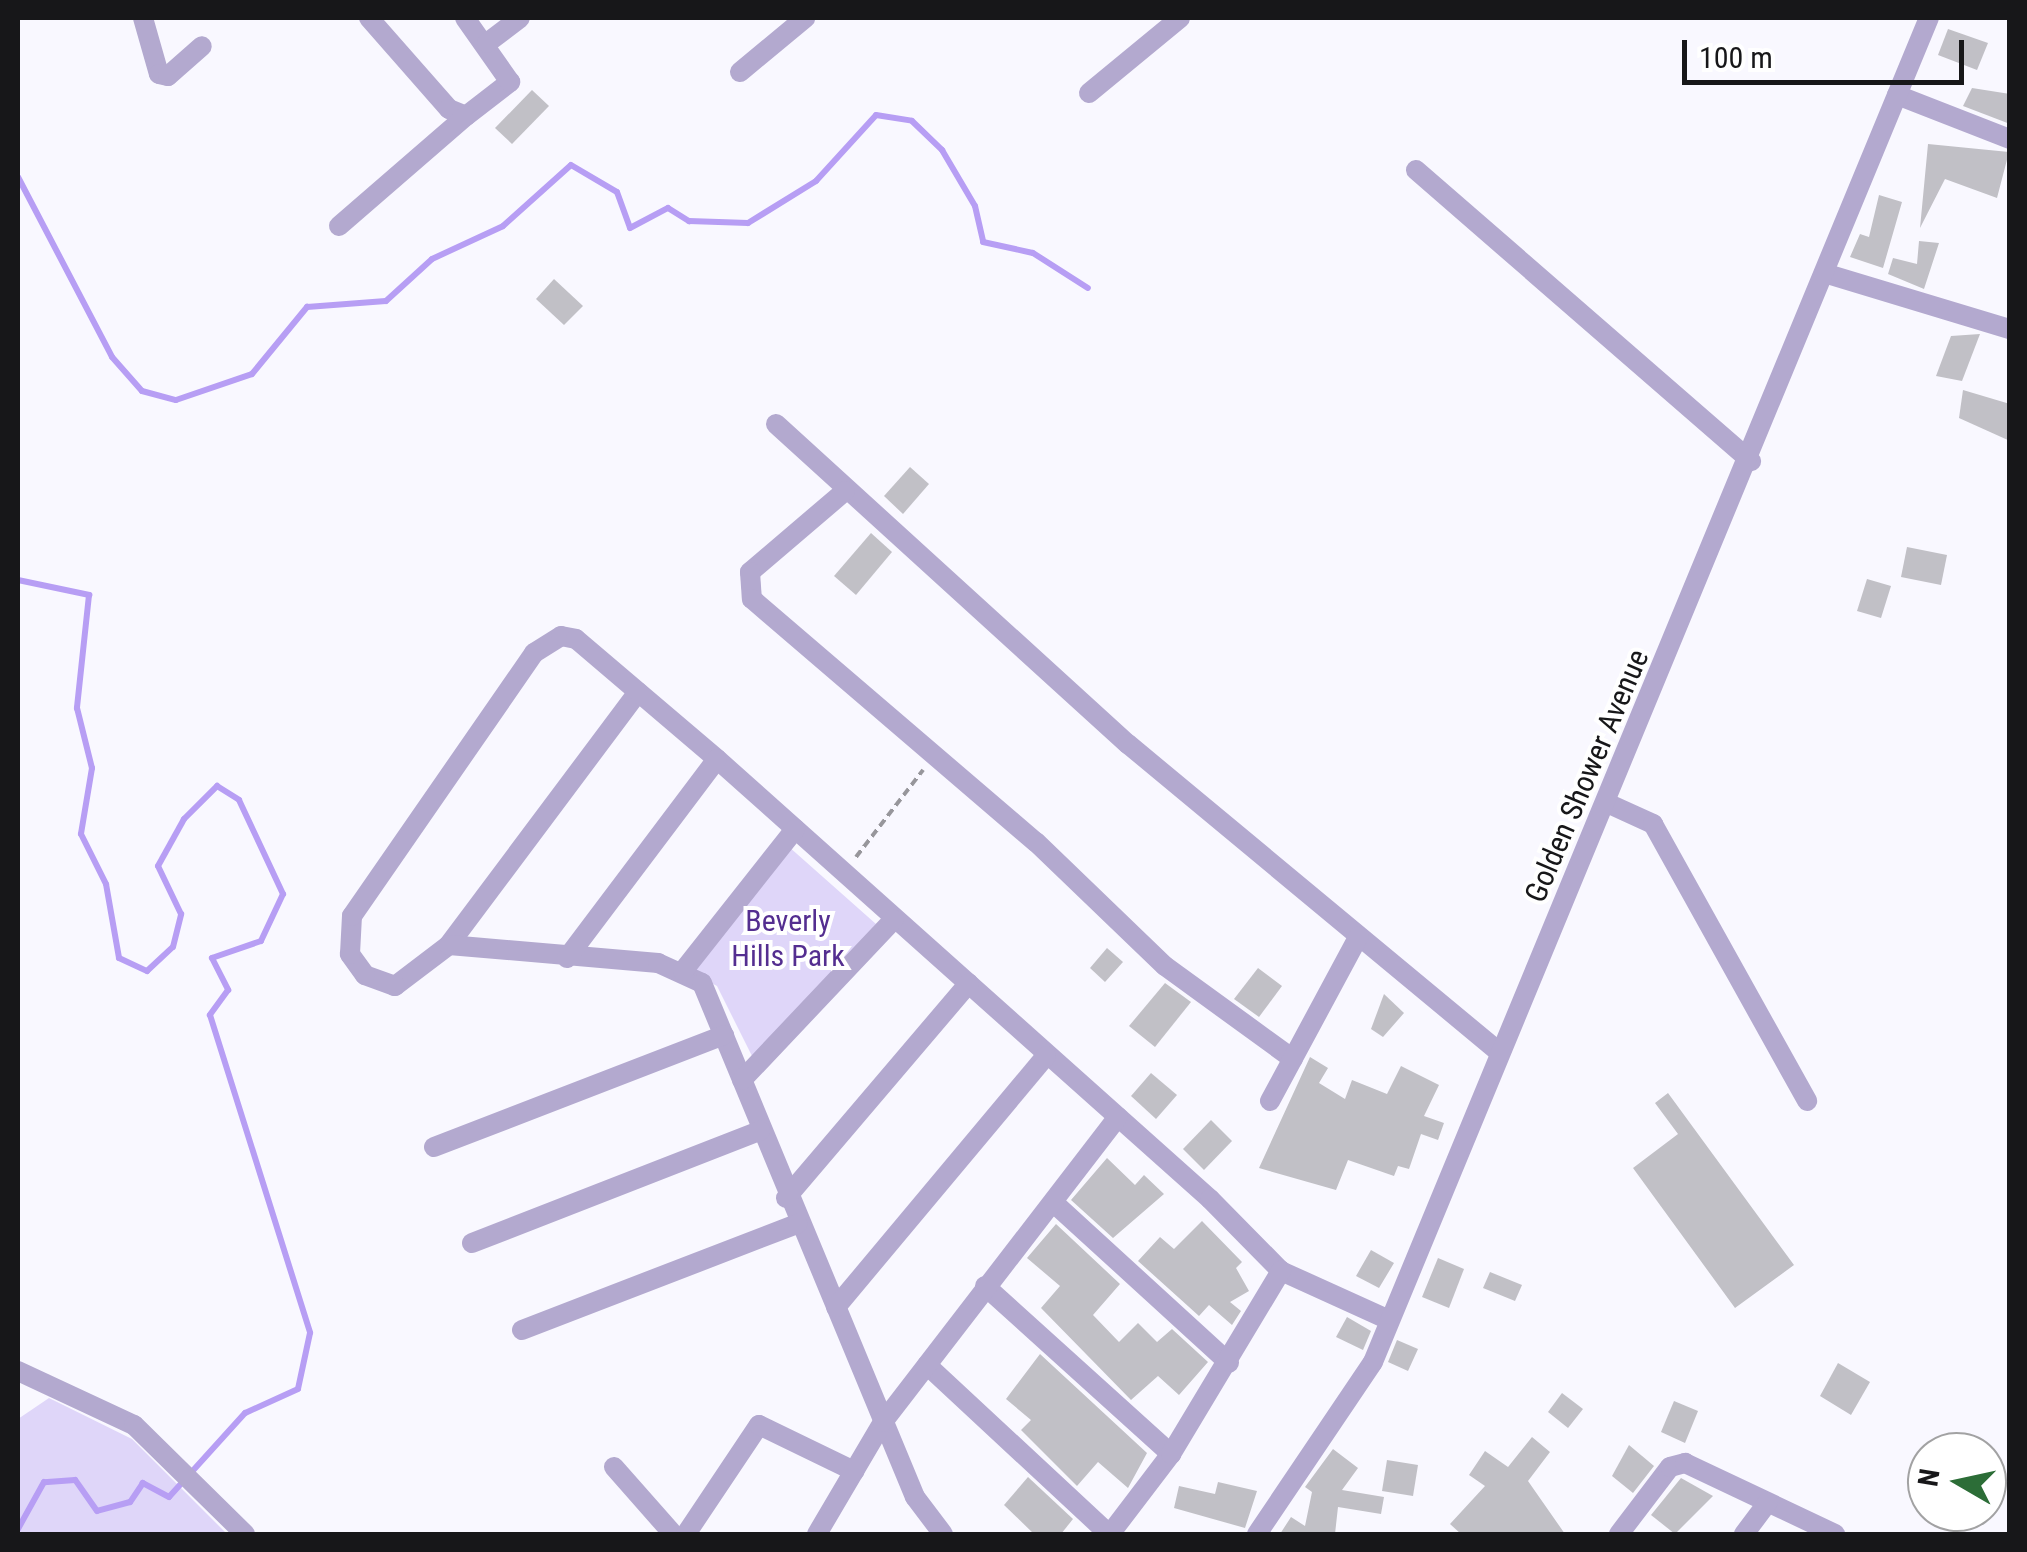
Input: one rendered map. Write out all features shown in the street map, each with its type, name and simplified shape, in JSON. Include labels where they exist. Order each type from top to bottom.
[{"type":"street","points":[[143,18],[159,74],[168,76],[202,46]]},
{"type":"street","points":[[369,18],[449,109],[466,116]]},
{"type":"street","points":[[339,226],[510,82],[487,43],[465,18]]},
{"type":"street","points":[[487,43],[520,18]]},
{"type":"street","points":[[740,72],[805,18]]},
{"type":"street","points":[[1088,93],[1180,18]]},
{"type":"street","name":"Golden Shower Avenue","points":[[1257,1534],[1373,1362],[1498,1051],[1608,803],[1751,461],[1929,18]]},
{"type":"street","points":[[1898,95],[2010,139]]},
{"type":"street","points":[[1416,170],[1751,461]]},
{"type":"street","points":[[1824,273],[2010,329]]},
{"type":"street","points":[[776,424],[845,491],[1359,936],[1498,1051]]},
{"type":"street","points":[[845,491],[762,560],[746,588],[1165,966],[1293,1059]]},
{"type":"street","points":[[638,692],[449,945],[385,986],[365,974],[346,936],[534,652],[560,636],[576,640],[718,758],[1118,1118],[1281,1271],[1388,1320]]},
{"type":"street","points":[[566,958],[718,758]]},
{"type":"street","points":[[1608,803],[1653,824],[1806,1101]]},
{"type":"street","points":[[682,970],[795,829]]},
{"type":"street","points":[[742,1080],[894,919]]},
{"type":"street","points":[[1270,1101],[1359,936]]},
{"type":"street","points":[[449,945],[682,970],[710,993],[796,1224],[883,1422],[939,1533]]},
{"type":"street","points":[[786,1198],[969,983]]},
{"type":"street","points":[[434,1147],[724,1036]]},
{"type":"street","points":[[836,1308],[1046,1056]]},
{"type":"street","points":[[817,1534],[883,1422],[1118,1118]]},
{"type":"street","points":[[472,1243],[760,1132]]},
{"type":"street","points":[[1054,1203],[1229,1363]]},
{"type":"street","points":[[522,1330],[796,1224]]},
{"type":"street","points":[[927,1365],[1110,1534],[1171,1454],[1281,1271]]},
{"type":"street","points":[[985,1286],[1171,1454]]},
{"type":"street","points":[[18,1371],[113,1412],[169,1458],[245,1534]]},
{"type":"street","points":[[686,1534],[759,1425],[854,1471]]},
{"type":"street","points":[[1619,1534],[1670,1467],[1684,1464],[1834,1534]]},
{"type":"street","points":[[614,1467],[673,1534]]},
{"type":"street","points":[[1744,1534],[1767,1503]]},
{"type":"path","points":[[844,873],[934,756]]},
{"type":"green space","name":"Beverly Hills Park","points":[[788,846],[876,924],[754,1060],[717,986],[689,971]]},
{"type":"green space","points":[[49,1398],[132,1439],[227,1534],[18,1534],[18,1419]]},
{"type":"building","points":[[1948,29],[1988,43],[1977,70],[1938,55]]},
{"type":"building","points":[[1972,88],[2010,94],[2010,124],[1963,106]]},
{"type":"building","points":[[532,90],[549,106],[512,144],[495,128]]},
{"type":"building","points":[[1928,144],[2009,152],[1997,198],[1945,179],[1920,228]]},
{"type":"building","points":[[1879,195],[1902,202],[1883,268],[1850,257],[1860,234],[1869,237]]},
{"type":"building","points":[[1919,241],[1939,243],[1924,289],[1888,274],[1893,258],[1917,264]]},
{"type":"building","points":[[554,279],[583,306],[564,325],[536,299]]},
{"type":"building","points":[[1980,334],[1962,381],[1936,376],[1951,336]]},
{"type":"building","points":[[1963,390],[2010,404],[2010,441],[1959,418]]},
{"type":"building","points":[[910,467],[929,484],[903,514],[884,496]]},
{"type":"building","points":[[871,533],[892,552],[856,595],[834,576]]},
{"type":"building","points":[[1907,547],[1947,555],[1941,585],[1901,577]]},
{"type":"building","points":[[1867,579],[1891,586],[1881,618],[1857,611]]},
{"type":"building","points":[[1107,948],[1123,962],[1105,982],[1090,968]]},
{"type":"building","points":[[1258,968],[1282,986],[1259,1017],[1234,999]]},
{"type":"building","points":[[1165,983],[1191,1002],[1155,1047],[1129,1026]]},
{"type":"building","points":[[1384,994],[1404,1013],[1383,1037],[1371,1029]]},
{"type":"building","points":[[1310,1057],[1328,1068],[1319,1083],[1345,1099],[1352,1080],[1387,1094],[1401,1066],[1439,1085],[1424,1116],[1444,1123],[1438,1140],[1421,1134],[1409,1169],[1398,1166],[1394,1176],[1348,1160],[1336,1190],[1259,1168]]},
{"type":"building","points":[[1151,1073],[1177,1095],[1156,1119],[1131,1096]]},
{"type":"building","points":[[1668,1093],[1794,1265],[1735,1308],[1633,1168],[1678,1134],[1655,1103]]},
{"type":"building","points":[[1211,1120],[1232,1141],[1204,1170],[1183,1149]]},
{"type":"building","points":[[1107,1158],[1135,1185],[1144,1175],[1164,1194],[1113,1238],[1071,1200]]},
{"type":"building","points":[[1202,1221],[1242,1262],[1236,1268],[1249,1291],[1230,1302],[1241,1311],[1232,1325],[1209,1305],[1199,1316],[1138,1261],[1160,1237],[1174,1249]]},
{"type":"building","points":[[1056,1224],[1120,1284],[1093,1315],[1119,1342],[1138,1323],[1157,1342],[1172,1329],[1208,1362],[1179,1395],[1158,1376],[1131,1400],[1041,1308],[1060,1286],[1027,1258]]},
{"type":"building","points":[[1371,1250],[1394,1263],[1379,1288],[1356,1276]]},
{"type":"building","points":[[1438,1258],[1464,1269],[1449,1308],[1422,1297]]},
{"type":"building","points":[[1490,1272],[1522,1285],[1515,1301],[1483,1288]]},
{"type":"building","points":[[1347,1317],[1371,1331],[1363,1350],[1336,1337]]},
{"type":"building","points":[[1397,1340],[1418,1349],[1408,1371],[1388,1362]]},
{"type":"building","points":[[1040,1354],[1147,1453],[1128,1488],[1098,1462],[1077,1486],[1021,1430],[1031,1420],[1006,1399]]},
{"type":"building","points":[[1838,1363],[1870,1382],[1851,1415],[1820,1396]]},
{"type":"building","points":[[1562,1393],[1583,1409],[1568,1428],[1548,1412]]},
{"type":"building","points":[[1674,1401],[1698,1411],[1685,1443],[1661,1432]]},
{"type":"building","points":[[1532,1437],[1550,1452],[1528,1481],[1565,1534],[1461,1534],[1450,1524],[1485,1486],[1469,1475],[1485,1451],[1508,1467]]},
{"type":"building","points":[[1629,1445],[1654,1466],[1633,1493],[1612,1476]]},
{"type":"building","points":[[1333,1449],[1358,1468],[1342,1490],[1384,1497],[1381,1514],[1338,1507],[1335,1534],[1280,1534],[1291,1517],[1305,1526],[1312,1492],[1305,1487]]},
{"type":"building","points":[[1387,1460],[1418,1465],[1413,1496],[1382,1491]]},
{"type":"building","points":[[1028,1477],[1073,1519],[1061,1534],[1034,1534],[1004,1505]]},
{"type":"building","points":[[1681,1478],[1713,1496],[1675,1534],[1651,1515]]},
{"type":"building","points":[[1218,1482],[1257,1491],[1245,1528],[1174,1508],[1179,1486],[1215,1494]]},
{"type":"waterway","points":[[18,177],[112,357],[142,391],[176,400],[252,374],[307,307],[386,301],[432,259],[503,226],[571,165],[617,192],[630,228],[668,208],[689,221],[748,223],[816,181],[876,115],[912,121],[942,150],[975,206],[983,242],[1033,253],[1088,288]]},
{"type":"waterway","points":[[18,580],[89,595],[77,708],[92,768],[81,834],[106,884],[119,958],[147,971],[173,947],[181,914],[158,866],[184,819],[217,786],[239,800],[283,894],[261,941],[212,958],[228,990],[210,1015],[310,1333],[298,1389],[245,1413],[169,1497],[143,1483],[130,1502],[97,1511],[75,1480],[44,1482],[18,1529]]}]
